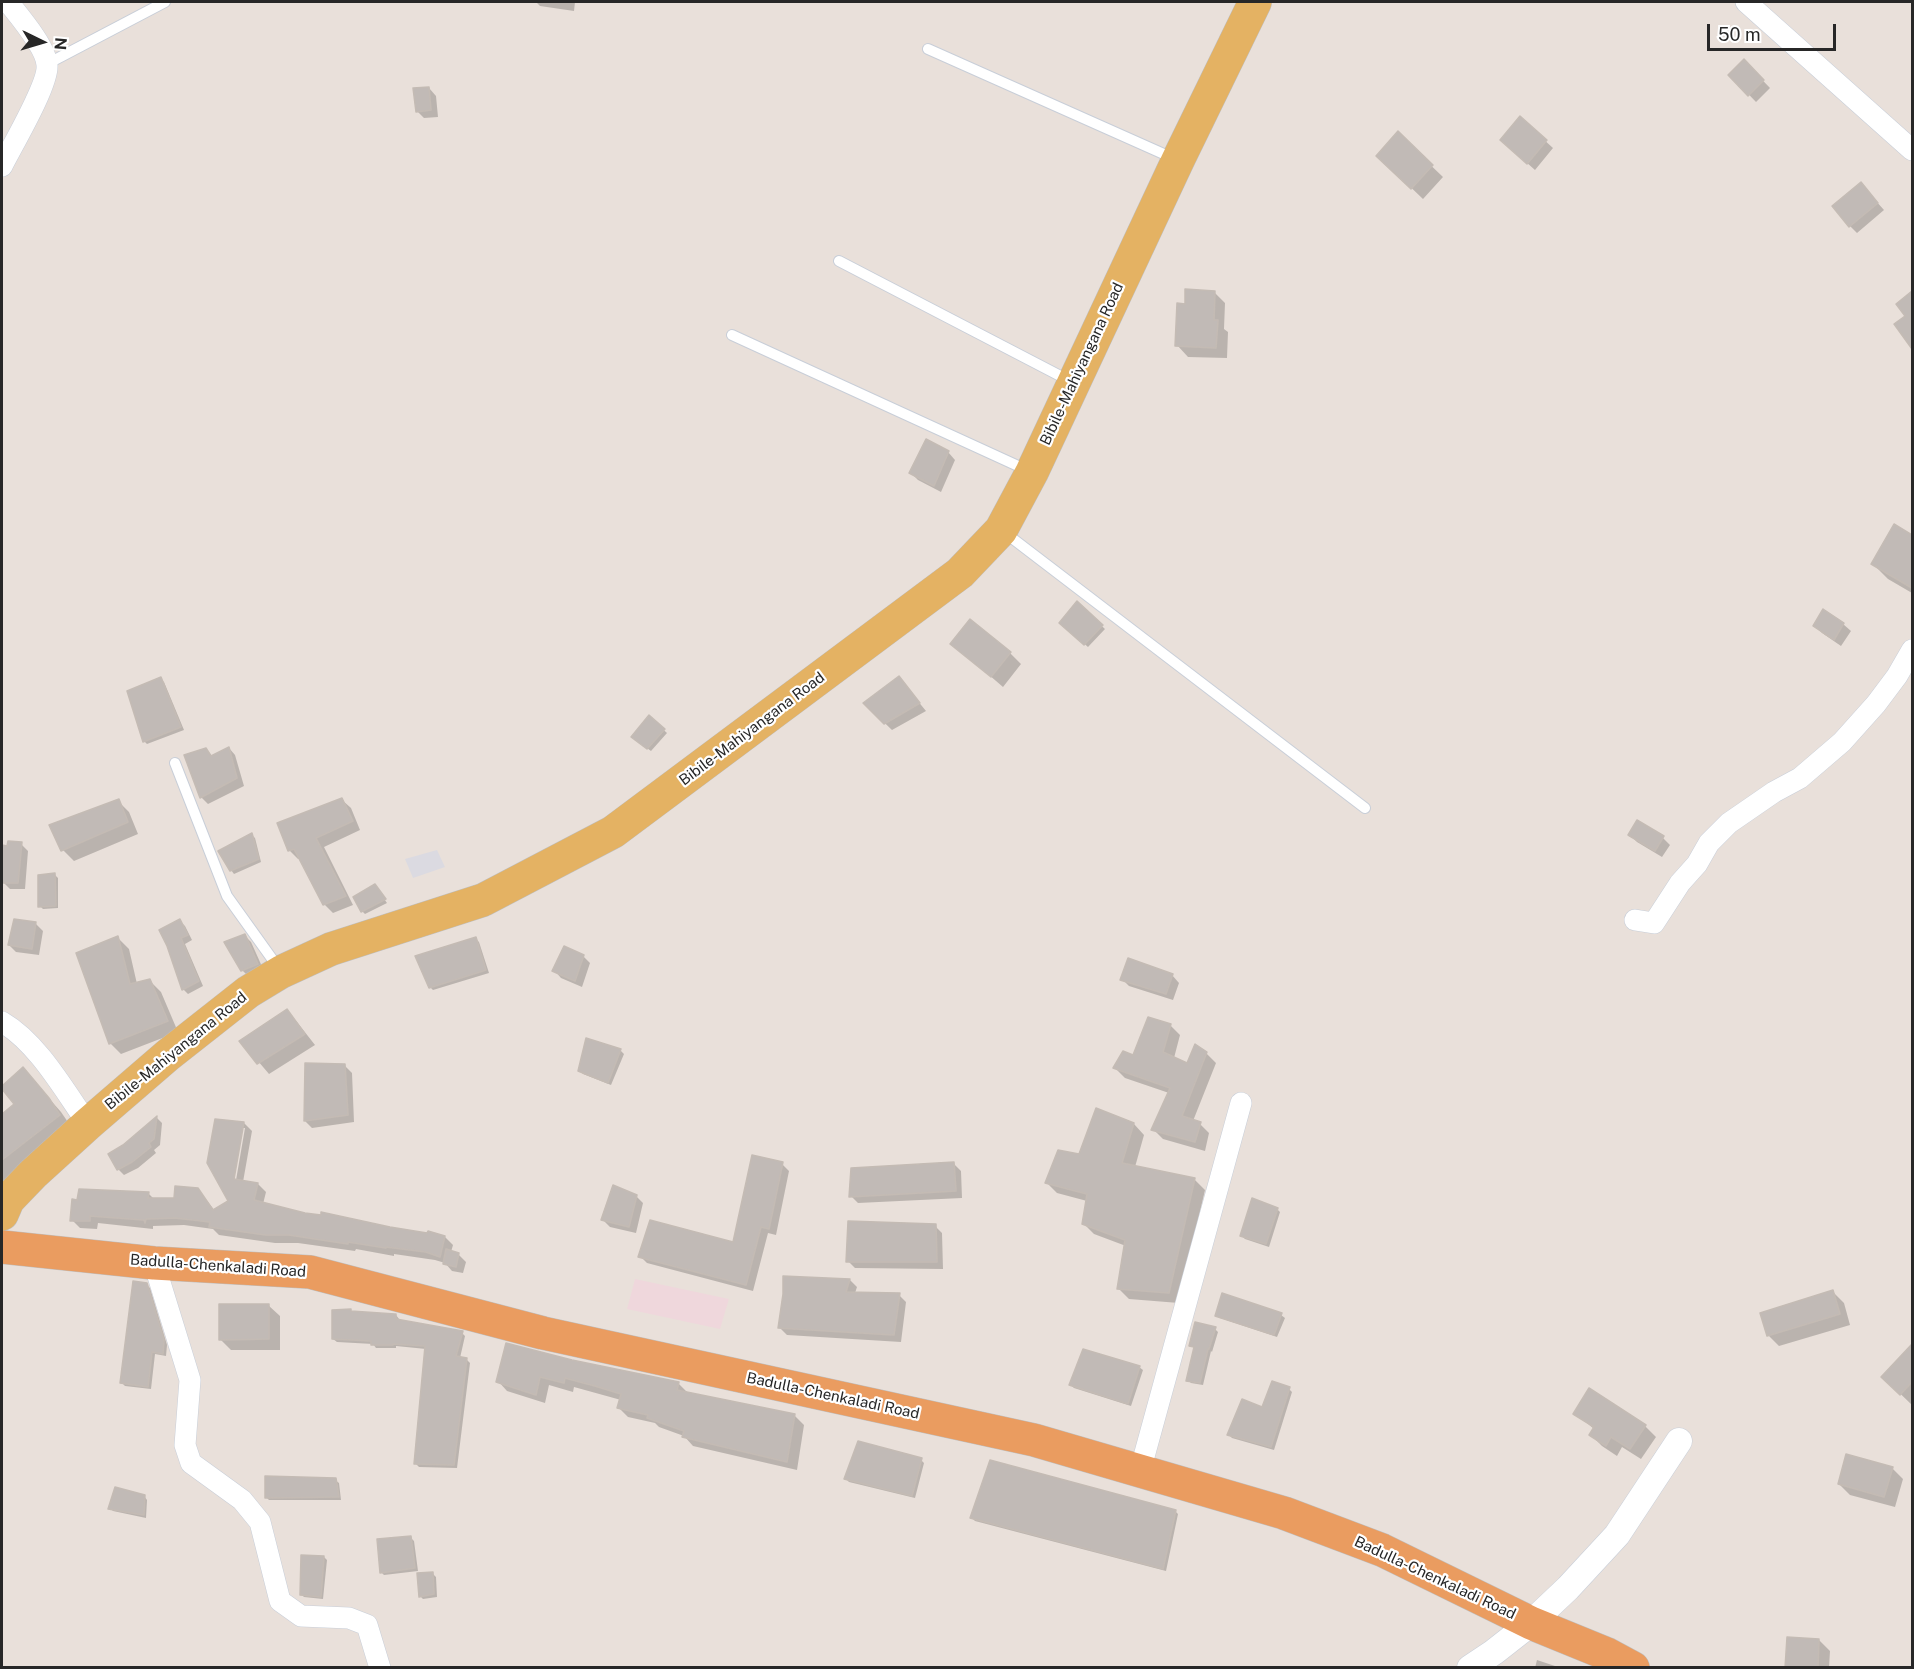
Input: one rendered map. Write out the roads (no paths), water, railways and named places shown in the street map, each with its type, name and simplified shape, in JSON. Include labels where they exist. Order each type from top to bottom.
[{"type":"highway","name":"Badulla-Chenkaladi Road","points":[[2,1247],[154,1263],[310,1272],[543,1333],[1034,1440],[1284,1513],[1382,1550],[1531,1623],[1607,1654],[1633,1668]]},
{"type":"main road","name":"Bibile-Mahiyangana Road","points":[[2,1214],[8,1200],[88,1124],[205,1025],[248,992],[281,972],[331,949],[483,900],[613,832],[960,573],[1001,530],[1032,472],[1178,160],[1255,2]]},
{"type":"street","points":[[2,166],[44,83],[47,64],[40,45],[8,2]]},
{"type":"street","points":[[1746,2],[1912,150]]},
{"type":"street","points":[[1635,920],[1654,923],[1680,883],[1697,864],[1709,843],[1729,823],[1774,792],[1800,778],[1842,742],[1876,704],[1897,676],[1912,650]]},
{"type":"street","points":[[2,1022],[15,1029],[27,1042],[88,1124]]},
{"type":"street","points":[[1140,1471],[1241,1103]]},
{"type":"street","points":[[154,1263],[190,1380],[184,1445],[191,1463],[242,1500],[260,1522],[280,1601],[301,1616],[350,1618],[367,1625],[380,1668]]},
{"type":"street","points":[[1470,1668],[1531,1623],[1568,1588],[1617,1535],[1679,1442]]},
{"type":"lane","points":[[47,64],[165,2]]},
{"type":"lane","points":[[928,50],[1178,160]]},
{"type":"lane","points":[[839,261],[1073,382]]},
{"type":"lane","points":[[732,335],[1032,472]]},
{"type":"lane","points":[[1001,530],[1365,808]]},
{"type":"lane","points":[[175,763],[227,896],[281,972]]}]
